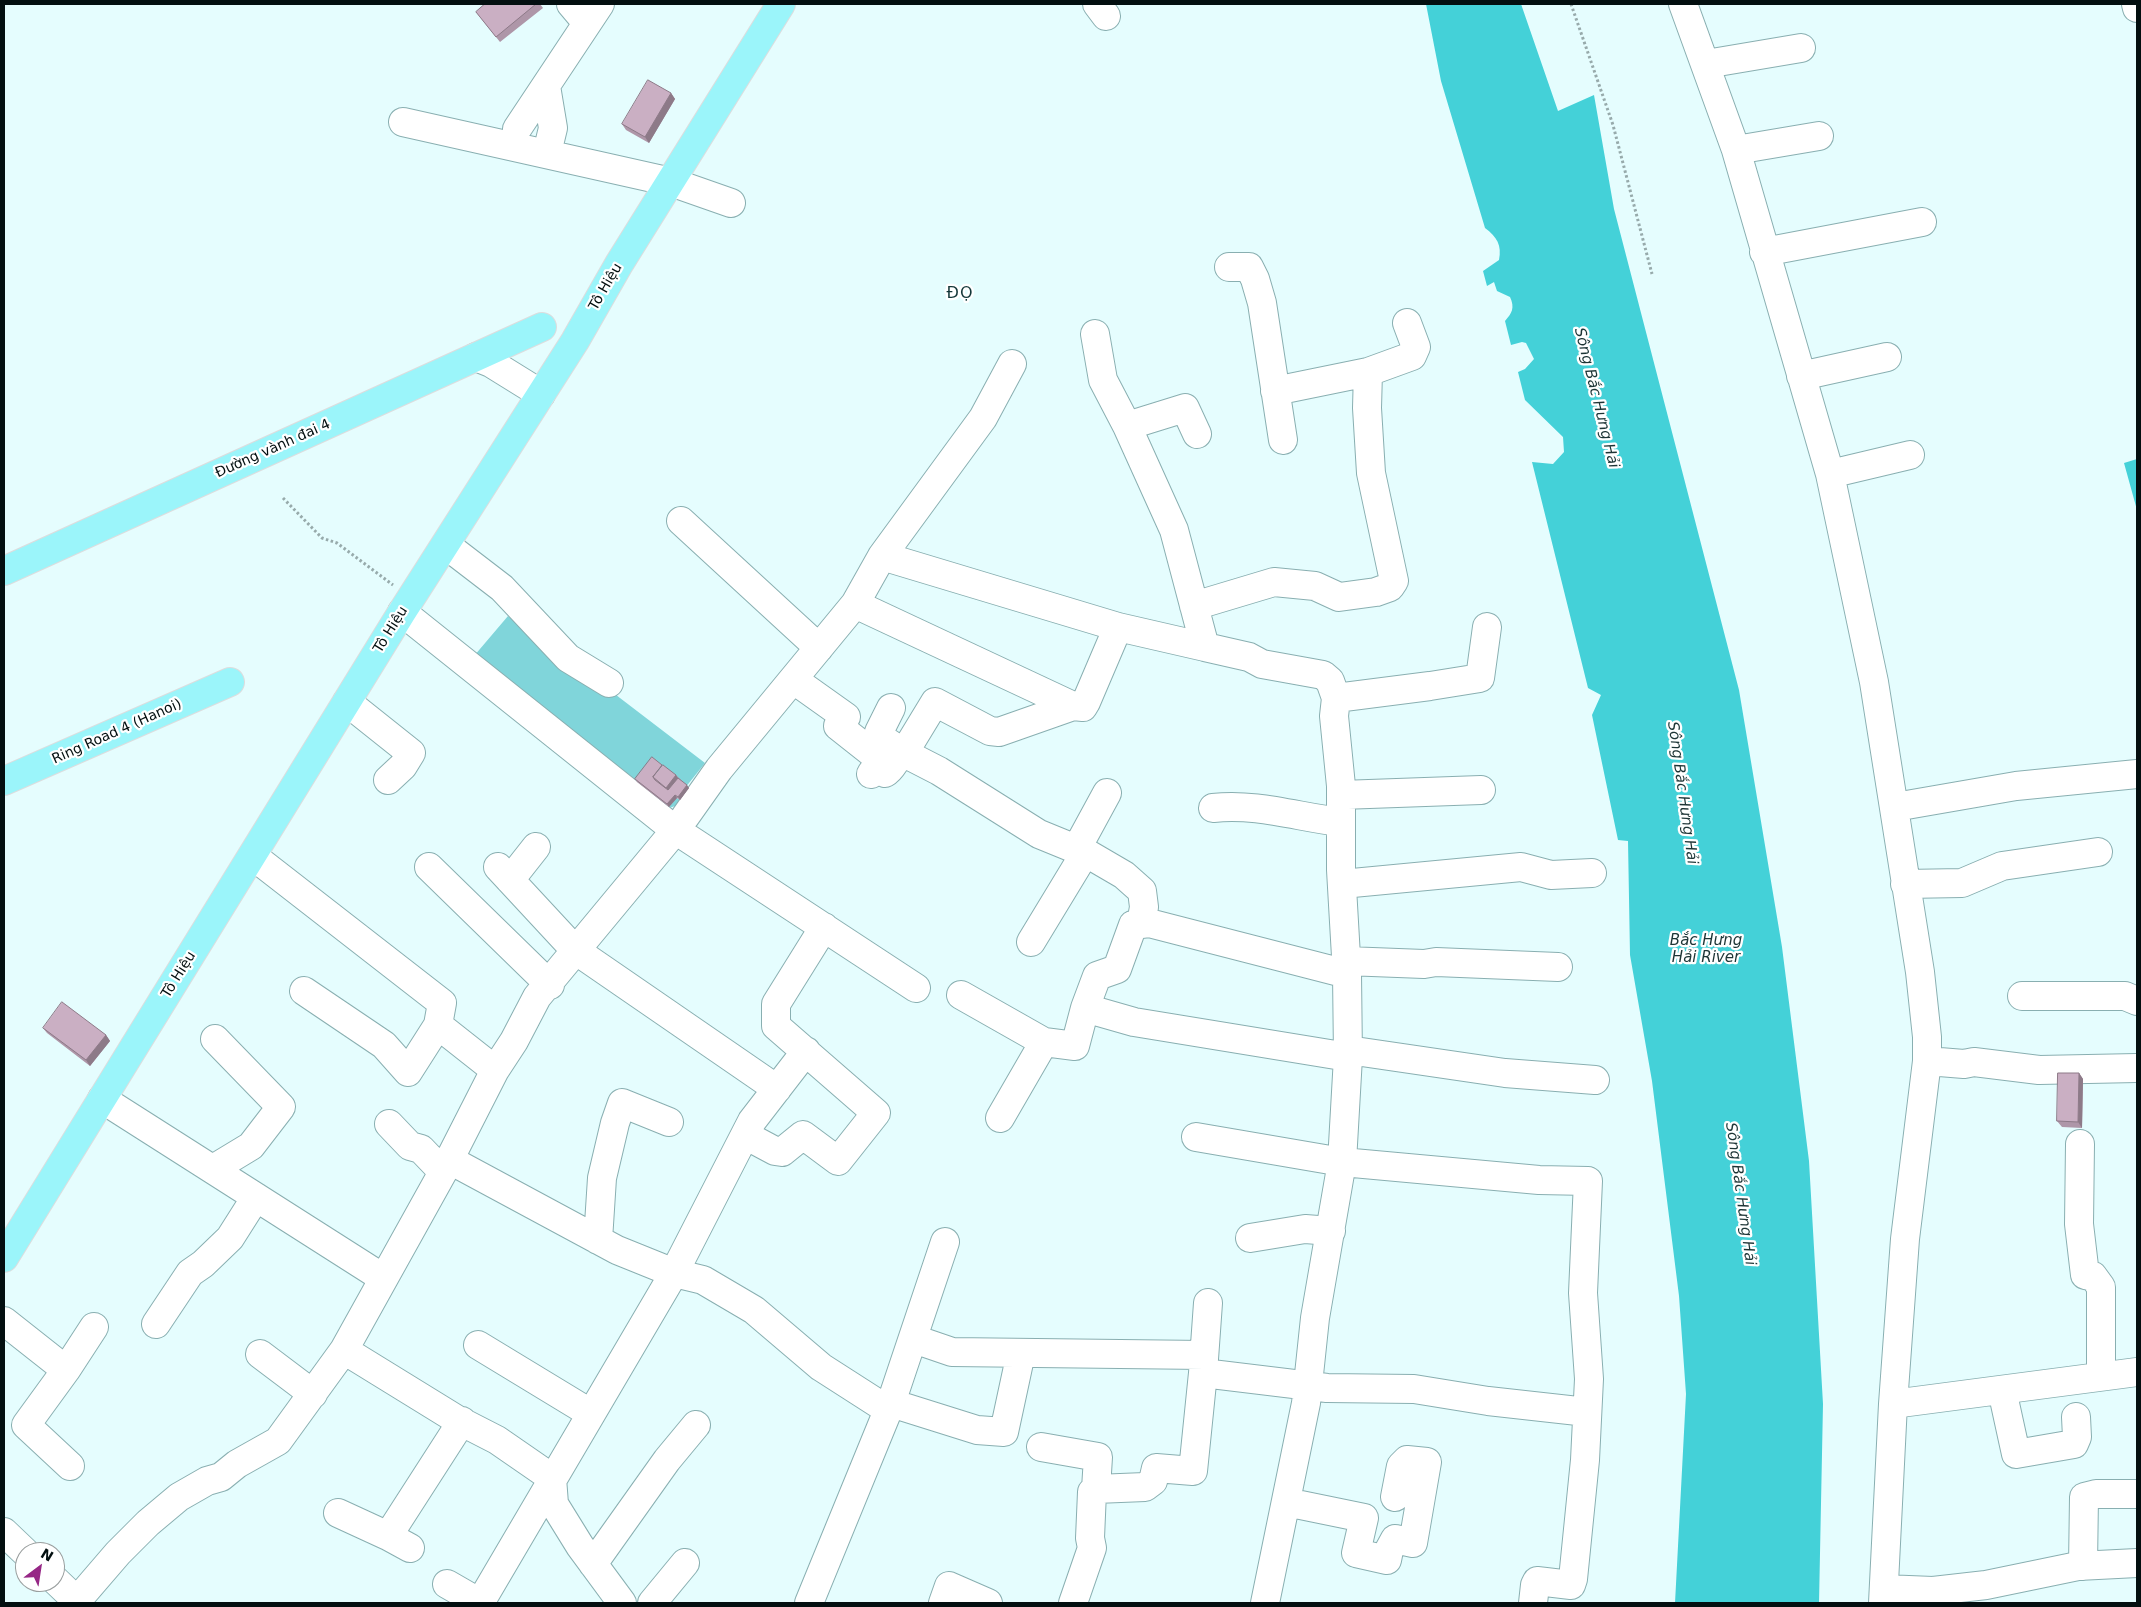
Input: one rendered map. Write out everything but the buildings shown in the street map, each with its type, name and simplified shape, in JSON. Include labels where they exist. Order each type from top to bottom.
[{"type":"main road","name":"Tô Hiệu","points":[[4,1258],[406,605],[541,394],[781,4]]},
{"type":"main road","name":"Đường vành đai 4","points":[[4,571],[542,327]]},
{"type":"main road","name":"Ring Road 4 (Hanoi)","points":[[4,781],[230,682]]},
{"type":"street","points":[[1683,4],[1736,150],[1764,252],[1830,474],[1874,682],[1920,972],[1927,1037],[1927,1061],[1905,1239],[1892,1404],[1884,1596],[1986,1585],[2055,1569],[2137,1563]]},
{"type":"street","points":[[2136,4],[2137,8]]},
{"type":"street","points":[[518,129],[546,86],[586,10]]},
{"type":"street","points":[[1706,64],[1801,48]]},
{"type":"street","points":[[546,86],[553,128],[547,153]]},
{"type":"street","points":[[403,122],[671,182],[731,203]]},
{"type":"street","points":[[1736,150],[1819,136]]},
{"type":"street","points":[[1764,252],[1922,222]]},
{"type":"street","points":[[1229,267],[1249,267],[1255,278],[1262,304],[1283,440]]},
{"type":"street","points":[[1275,390],[1368,372],[1412,356],[1416,347],[1407,323]]},
{"type":"street","points":[[1095,334],[1103,380],[1128,426],[1174,530],[1205,647]]},
{"type":"street","points":[[476,357],[492,363],[541,394]]},
{"type":"street","points":[[1801,376],[1888,357]]},
{"type":"street","points":[[65,1590],[76,1602],[118,1553],[148,1523],[179,1497],[207,1481],[221,1477],[237,1464],[278,1441],[344,1350],[446,1165],[495,1070],[514,1041],[537,997],[550,985],[575,950],[678,828],[719,769],[794,680],[885,566],[983,418],[1012,364]]},
{"type":"street","points":[[1194,606],[1274,582],[1315,586],[1339,597],[1390,587],[1394,581],[1371,474],[1367,408],[1368,372]]},
{"type":"street","points":[[1128,426],[1185,408],[1197,434]]},
{"type":"street","points":[[1830,474],[1910,455]]},
{"type":"street","points":[[681,521],[819,648]]},
{"type":"street","points":[[446,545],[502,588],[568,658],[610,683]]},
{"type":"street","points":[[885,566],[1118,627],[1249,657],[1262,664],[1323,676],[1330,681],[1336,698],[1334,716],[1341,795],[1340,822],[1346,968],[1348,1054],[1342,1162],[1315,1318],[1306,1403],[1265,1603]]},
{"type":"street","points":[[855,604],[1073,706],[1083,707],[1118,627]]},
{"type":"street","points":[[406,605],[678,828],[916,988]]},
{"type":"street","points":[[1336,698],[1480,678],[1487,627]]},
{"type":"street","points":[[794,680],[846,717],[838,726],[881,760],[878,774],[890,770],[898,755],[904,753],[935,702],[990,731],[999,732],[1073,706]]},
{"type":"street","points":[[347,702],[411,753],[403,766],[388,780]]},
{"type":"street","points":[[890,708],[879,732],[881,738],[997,806],[1039,834],[1081,851],[1124,875],[1142,891],[1144,907],[1141,924]]},
{"type":"street","points":[[1895,807],[2016,786],[2137,774]]},
{"type":"street","points":[[1341,795],[1481,790]]},
{"type":"street","points":[[1031,942],[1081,851],[1107,793]]},
{"type":"street","points":[[1212,808],[1233,806],[1259,808],[1340,822]]},
{"type":"street","points":[[536,848],[504,874],[575,950],[777,1089]]},
{"type":"street","points":[[1905,884],[1962,883],[2002,866],[2098,852]]},
{"type":"street","points":[[253,856],[442,1003],[438,1025],[408,1072],[384,1045],[304,991]]},
{"type":"street","points":[[429,867],[550,985]]},
{"type":"street","points":[[1342,884],[1521,867],[1551,875],[1592,873]]},
{"type":"street","points":[[961,995],[1044,1042],[1076,1046],[1085,1008],[1097,976],[1117,969],[1133,925],[1150,923],[1346,968],[1436,962],[1558,967]]},
{"type":"street","points":[[745,1135],[776,1151],[782,1152],[803,1136],[838,1161],[876,1113],[776,1026],[776,1004],[824,927]]},
{"type":"street","points":[[2022,996],[2125,996],[2137,1001]]},
{"type":"street","points":[[1085,1008],[1134,1022],[1348,1054],[1595,1080]]},
{"type":"street","points":[[438,1025],[495,1070]]},
{"type":"street","points":[[213,1169],[251,1146],[281,1106],[215,1040]]},
{"type":"street","points":[[1000,1118],[1044,1042]]},
{"type":"street","points":[[447,1584],[480,1603],[674,1273],[752,1122],[806,1051]]},
{"type":"street","points":[[1927,1061],[1964,1064],[1974,1062],[2039,1070],[2137,1068]]},
{"type":"street","points":[[102,1099],[383,1278]]},
{"type":"street","points":[[598,1240],[602,1178],[615,1123],[622,1103],[670,1122]]},
{"type":"street","points":[[389,1124],[410,1146],[421,1149],[446,1165],[598,1240],[674,1273],[703,1280],[754,1310],[821,1367],[890,1406],[977,1430],[1004,1432],[1021,1353]]},
{"type":"street","points":[[1196,1137],[1342,1162],[1522,1178],[1588,1181],[1583,1292],[1589,1379],[1585,1460],[1574,1579],[1571,1585],[1537,1581],[1533,1603]]},
{"type":"street","points":[[2080,1144],[2079,1224],[2084,1275],[2094,1276],[2101,1286],[2101,1376]]},
{"type":"street","points":[[156,1324],[190,1273],[203,1264],[230,1238],[256,1197]]},
{"type":"street","points":[[1250,1238],[1305,1229],[1331,1231]]},
{"type":"street","points":[[809,1603],[890,1406],[946,1242]]},
{"type":"street","points":[[1096,1489],[1146,1487],[1153,1481],[1156,1468],[1193,1471],[1208,1303]]},
{"type":"street","points":[[4,1321],[66,1370]]},
{"type":"street","points":[[70,1466],[26,1425],[66,1370],[94,1327]]},
{"type":"street","points":[[914,1339],[952,1352],[1021,1353],[1204,1364],[1308,1386],[1414,1389],[1488,1401],[1587,1412]]},
{"type":"street","points":[[478,1346],[590,1413]]},
{"type":"street","points":[[344,1350],[497,1440],[552,1478]]},
{"type":"street","points":[[260,1354],[313,1394]]},
{"type":"street","points":[[1892,1404],[2002,1390],[2009,1387],[2137,1372]]},
{"type":"street","points":[[2002,1390],[2016,1454],[2074,1444],[2077,1437],[2076,1417]]},
{"type":"street","points":[[338,1513],[399,1542],[462,1421]]},
{"type":"street","points":[[592,1564],[667,1460],[696,1424]]},
{"type":"street","points":[[1041,1447],[1098,1457],[1096,1489],[1092,1492],[1090,1538],[1092,1548],[1073,1603]]},
{"type":"street","points":[[1286,1502],[1364,1518],[1356,1553],[1387,1560],[1389,1550],[1396,1539],[1413,1543],[1426,1462],[1407,1460],[1401,1466],[1395,1497]]},
{"type":"street","points":[[552,1478],[554,1504],[617,1601]]},
{"type":"street","points":[[2084,1566],[2084,1497],[2096,1494],[2137,1494]]},
{"type":"street","points":[[4,1532],[15,1542]]},
{"type":"street","points":[[652,1603],[685,1563]]},
{"type":"street","points":[[943,1603],[950,1586],[988,1603]]},
{"type":"path","points":[[1571,4],[1613,125],[1652,274]]},
{"type":"path","points":[[283,498],[322,538],[337,543],[406,605]]},
{"type":"shaded area","points":[[508,616],[566,668],[603,685],[705,763],[677,798],[680,800],[675,806],[667,809],[474,656]]},
{"type":"water","name":"Bắc Hưng Hải River","points":[[1426,4],[1521,4],[1558,111],[1594,95],[1614,209],[1739,690],[1782,947],[1809,1161],[1823,1404],[1819,1603],[1675,1603],[1686,1394],[1679,1296],[1652,1081],[1630,955],[1628,841],[1618,840],[1592,715],[1601,695],[1588,688],[1532,462],[1553,464],[1564,452],[1563,437],[1525,400],[1518,372],[1525,369],[1534,359],[1526,343],[1522,342],[1511,345],[1505,321],[1512,310],[1510,297],[1497,291],[1494,282],[1487,286],[1483,271],[1499,260],[1500,250],[1498,242],[1485,228],[1441,81]]},
{"type":"water","points":[[2137,459],[2137,510],[2124,463]]},
{"type":"district","name":"ĐỌ","points":[[960,294]]},
{"type":"water label","name":"Sông Bắc Hưng Hải","points":[[1596,398]]},
{"type":"water label","name":"Sông Bắc Hưng Hải","points":[[1682,793]]},
{"type":"water label","name":"Sông Bắc Hưng Hải","points":[[1740,1194]]}]
